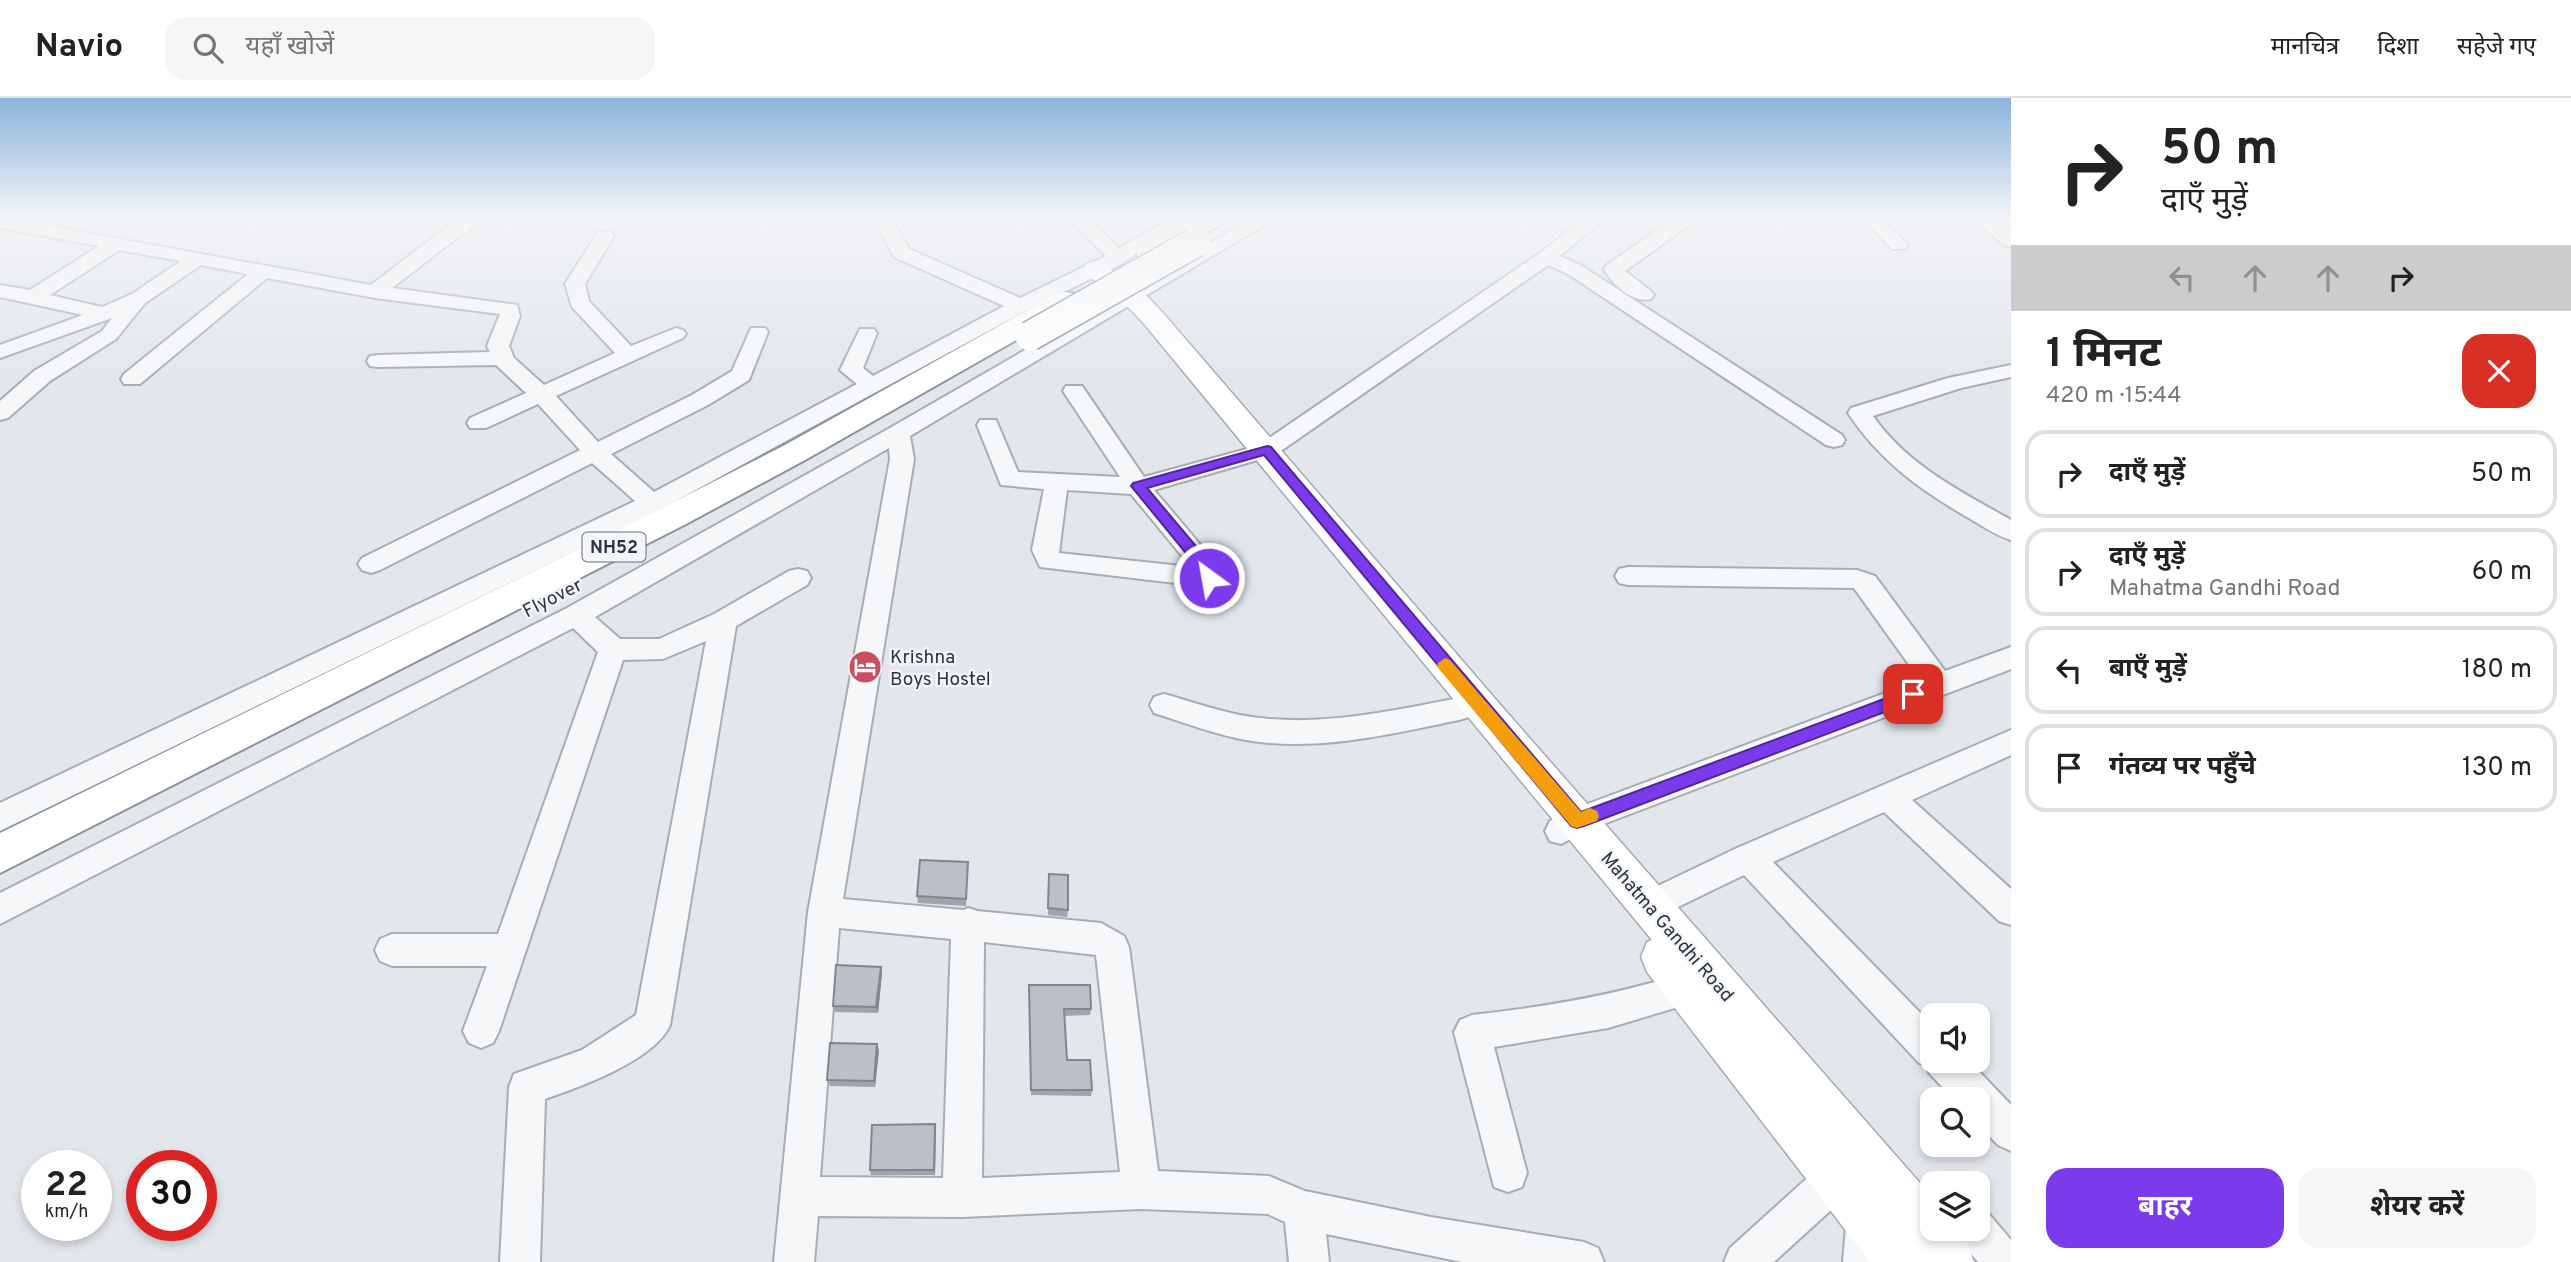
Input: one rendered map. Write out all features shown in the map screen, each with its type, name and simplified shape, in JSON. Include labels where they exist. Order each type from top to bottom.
[{"type":"highway","name":"NH52","points":[[0,854],[674,516],[794,453],[1119,271]]},
{"type":"highway","name":"Flyover","points":[[0,875],[703,519],[1143,271]]},
{"type":"main road","name":"Mahatma Gandhi Road","points":[[1112,275],[1129,308],[1259,453],[1569,826],[1688,988],[1886,1203]]},
{"type":"main road","name":"Mahatma Gandhi Road","points":[[1259,453],[1459,709],[1569,826],[1651,905],[1886,1203]]},
{"type":"main road","points":[[1886,1203],[1902,1262]]},
{"type":"main road","points":[[1886,1203],[1948,1262]]},
{"type":"street","points":[[33,296],[72,271]]},
{"type":"street","points":[[2,350],[104,314],[139,298],[178,271]]},
{"type":"street","points":[[258,271],[375,292],[510,309],[510,316],[498,346],[503,358],[596,453],[652,503]]},
{"type":"street","points":[[375,292],[402,271]]},
{"type":"street","points":[[583,271],[575,284],[579,303],[629,356]]},
{"type":"street","points":[[942,271],[1020,306]]},
{"type":"street","points":[[1110,271],[1112,275]]},
{"type":"street","points":[[0,909],[576,615],[898,433],[1117,271]]},
{"type":"street","points":[[0,818],[652,503],[1020,306],[1122,271]]},
{"type":"street","points":[[988,425],[1009,479],[1138,486],[1259,453],[1526,271]]},
{"type":"street","points":[[1577,271],[1834,440]]},
{"type":"street","points":[[1614,271],[1697,332]]},
{"type":"street","points":[[132,379],[262,272]]},
{"type":"street","points":[[0,291],[33,296],[104,314]]},
{"type":"street","points":[[0,413],[42,376],[108,335],[139,298]]},
{"type":"street","points":[[370,564],[700,400],[741,375],[758,332]]},
{"type":"street","points":[[867,333],[851,370],[872,385]]},
{"type":"street","points":[[478,424],[676,334]]},
{"type":"street","points":[[378,361],[503,358]]},
{"type":"street","points":[[2011,371],[1955,383],[1859,413],[1872,435],[1914,475],[2011,531]]},
{"type":"street","points":[[1057,481],[1045,550],[1049,561],[1209,578],[1206,568],[1138,486],[1074,391]]},
{"type":"street","points":[[794,1262],[824,912],[902,459],[898,433]]},
{"type":"street","points":[[1628,576],[1857,579],[1866,583],[1939,685]]},
{"type":"street","points":[[576,615],[613,649],[663,649],[723,621],[798,578]]},
{"type":"street","points":[[520,1262],[527,1087],[592,1065],[652,1025],[723,621]]},
{"type":"street","points":[[481,1031],[613,649]]},
{"type":"street","points":[[1569,826],[2011,658]]},
{"type":"street","points":[[1164,705],[1243,727],[1311,732],[1355,729],[1459,709]]},
{"type":"street","points":[[1651,905],[1748,858],[2011,742]]},
{"type":"street","points":[[1888,797],[2011,909]]},
{"type":"street","points":[[1748,858],[1920,1037]]},
{"type":"street","points":[[824,912],[968,923],[1101,938],[1112,947],[1142,1190]]},
{"type":"street","points":[[962,1198],[968,923]]},
{"type":"street","points":[[392,950],[509,950]]},
{"type":"street","points":[[1508,1173],[1472,1032],[1592,1016],[1640,1006],[1688,988]]},
{"type":"street","points":[[1954,1073],[2011,1132]]},
{"type":"street","points":[[799,1196],[962,1198],[1142,1190],[1269,1195],[1304,1210],[1431,1237],[1584,1262]]},
{"type":"street","points":[[1744,1262],[1886,1203]]},
{"type":"street","points":[[1863,1262],[1886,1203]]},
{"type":"street","points":[[1304,1210],[1309,1262]]},
{"type":"street","points":[[1986,1241],[2004,1262]]},
{"type":"building","points":[[920,860],[968,862],[966,899],[917,896]]},
{"type":"building","points":[[1049,874],[1068,875],[1068,910],[1048,908]]},
{"type":"building","points":[[836,965],[881,967],[876,1007],[833,1006]]},
{"type":"building","points":[[1029,985],[1090,985],[1091,1009],[1064,1009],[1067,1060],[1090,1060],[1092,1090],[1031,1090]]},
{"type":"building","points":[[830,1043],[877,1044],[874,1081],[827,1080]]},
{"type":"building","points":[[935,1124],[934,1170],[870,1170],[872,1125]]},
{"type":"slow traffic","points":[[1445,664],[1577,821],[1590,816]]},
{"type":"place","name":"Krishna Boys Hostel","points":[[865,667]]},
{"type":"route","points":[[1209,578],[1206,568],[1138,486],[1267,450],[1577,821],[1913,694]]}]
